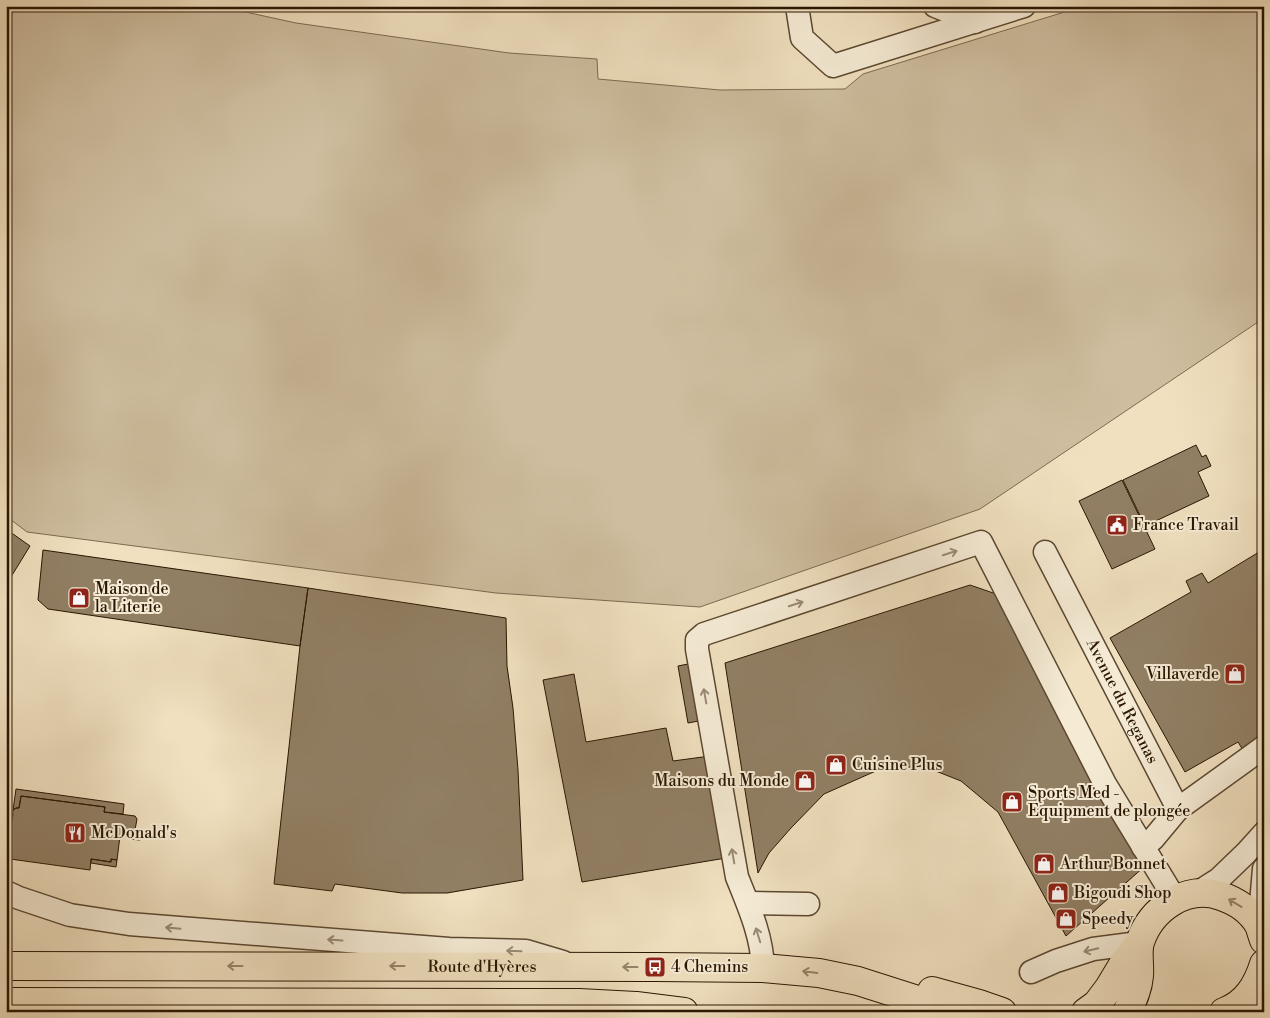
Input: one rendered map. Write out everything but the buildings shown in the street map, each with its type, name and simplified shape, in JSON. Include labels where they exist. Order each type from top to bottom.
[{"type":"main road","points":[[1127,1012],[1135,994],[1139,977],[1139,953],[1148,924],[1160,910],[1186,896],[1215,894],[1233,900],[1248,911],[1261,933]]},
{"type":"main road","points":[[1086,1012],[1097,1004],[1124,963],[1139,953]]},
{"type":"main road","name":"Route d'Hyères","points":[[6,966],[763,968],[819,973],[858,981],[927,1002],[951,1012]]},
{"type":"main road","points":[[1224,1012],[1246,999],[1256,986],[1264,966]]},
{"type":"main road","points":[[858,981],[911,986],[980,1004],[1002,1012]]},
{"type":"main road","points":[[6,1002],[579,1002],[684,1012]]},
{"type":"street","points":[[797,6],[802,38],[833,66],[1024,6]]},
{"type":"street","points":[[935,6],[975,22]]},
{"type":"street","points":[[763,968],[760,941],[748,902],[737,878],[696,649],[697,640],[704,634],[981,542],[1105,784],[1143,847],[1186,896],[1219,878],[1246,854],[1264,833]]},
{"type":"street","name":"Avenue du Reganas","points":[[1045,552],[1178,809]]},
{"type":"street","points":[[1143,847],[1153,839],[1178,809],[1264,747]]},
{"type":"street","points":[[1261,933],[1264,869]]},
{"type":"street","points":[[6,892],[70,915],[129,924],[440,948],[526,951],[578,967]]},
{"type":"street","points":[[748,902],[808,904]]},
{"type":"street","points":[[1031,972],[1056,961],[1093,949],[1139,953]]},
{"type":"street","points":[[344,1012],[444,1002]]},
{"type":"shaded area","points":[[6,6],[218,6],[296,23],[509,53],[597,59],[598,79],[720,90],[845,89],[863,74],[1084,6],[1264,6],[1264,318],[980,509],[700,607],[496,593],[27,532],[6,516]]},
{"type":"place","name":"France Travail","points":[[1117,525]]},
{"type":"place","name":"Maison de la Literie","points":[[79,598]]},
{"type":"place","name":"Villaverde","points":[[1235,674]]},
{"type":"place","name":"Cuisine Plus","points":[[836,765]]},
{"type":"place","name":"Maisons du Monde","points":[[805,781]]},
{"type":"place","name":"Sports Med - Equipment de plongée","points":[[1012,802]]},
{"type":"place","name":"McDonald's","points":[[75,833]]},
{"type":"place","name":"Arthur Bonnet","points":[[1044,864]]},
{"type":"place","name":"Bigoudi Shop","points":[[1058,893]]},
{"type":"place","name":"Speedy","points":[[1066,919]]},
{"type":"place","name":"4 Chemins","points":[[655,967]]}]
